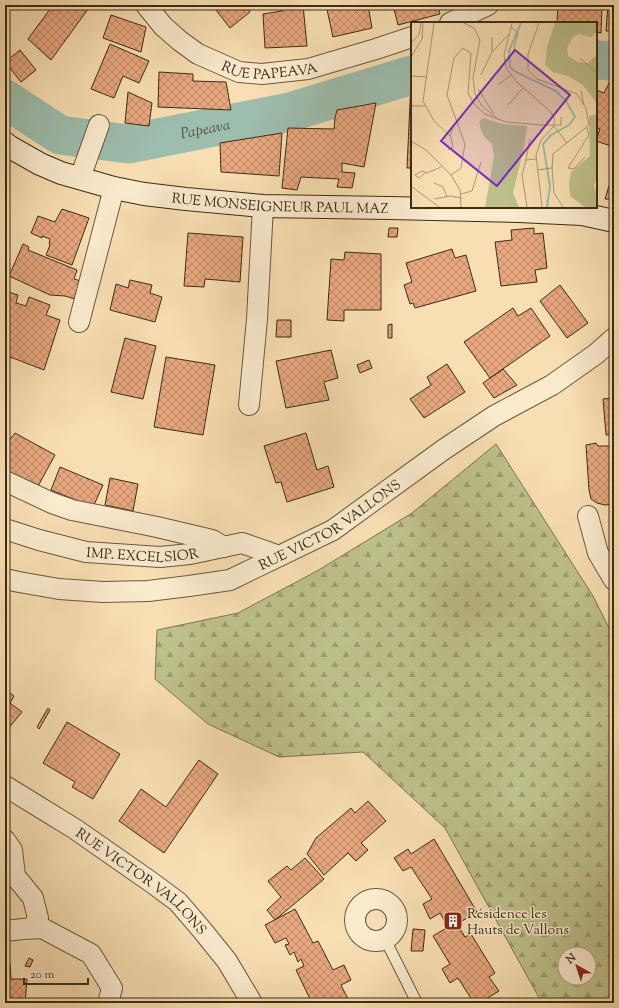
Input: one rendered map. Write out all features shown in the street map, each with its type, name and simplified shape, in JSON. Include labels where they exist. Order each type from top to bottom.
[{"type":"main road","name":"RUE MONSEIGNEUR PAUL MAZ","points":[[5,143],[40,164],[61,173],[114,188],[144,194],[263,206],[519,211],[582,214],[614,221]]},
{"type":"street","name":"RUE PAPEAVA","points":[[146,5],[163,26],[180,42],[198,54],[239,72],[262,74],[308,69],[376,50],[411,37]]},
{"type":"street","points":[[452,22],[488,5]]},
{"type":"street","points":[[80,178],[99,125]]},
{"type":"street","points":[[79,322],[114,188]]},
{"type":"street","points":[[250,404],[257,319],[263,206]]},
{"type":"street","name":"RUE VICTOR VALLONS","points":[[5,579],[59,589],[104,592],[148,591],[230,580],[333,530],[443,450],[494,416],[552,385],[596,354],[614,338]]},
{"type":"street","points":[[5,481],[52,503],[72,510],[212,540],[224,547]]},
{"type":"street","points":[[588,516],[598,552],[614,580]]},
{"type":"street","name":"IMP. EXCELSIOR","points":[[5,529],[39,540],[86,552],[160,557],[190,554],[242,543],[279,556]]},
{"type":"street","name":"RUE VICTOR VALLONS","points":[[5,786],[74,829],[178,902],[227,961],[252,1003]]},
{"type":"street","points":[[5,840],[12,850],[15,876],[33,898],[38,918],[20,929]]},
{"type":"street","points":[[20,929],[42,928],[91,954],[112,988],[108,1003]]},
{"type":"lane","points":[[385,939],[418,1003]]},
{"type":"green space","points":[[496,444],[593,596],[614,638],[614,1003],[542,1003],[445,828],[363,752],[279,757],[208,724],[155,679],[157,630],[238,613],[317,571],[412,513]]},
{"type":"building","points":[[53,5],[91,5],[51,60],[28,39]]},
{"type":"building","points":[[212,5],[245,5],[250,12],[230,28]]},
{"type":"building","points":[[280,5],[303,5],[307,46],[265,48],[263,14],[282,11]]},
{"type":"building","points":[[326,5],[368,5],[372,28],[333,37]]},
{"type":"building","points":[[393,5],[438,5],[440,14],[398,25]]},
{"type":"building","points":[[558,5],[602,5],[601,33],[597,32],[597,22],[557,22]]},
{"type":"building","points":[[608,5],[614,5],[614,31],[606,31]]},
{"type":"building","points":[[111,15],[146,27],[141,52],[103,38]]},
{"type":"building","points":[[110,44],[149,61],[139,83],[123,76],[114,98],[91,89]]},
{"type":"building","points":[[20,50],[36,70],[21,82],[5,62]]},
{"type":"building","points":[[159,72],[193,74],[193,81],[226,82],[231,110],[158,107]]},
{"type":"building","points":[[614,73],[614,147],[597,141],[600,129],[597,128],[597,90],[604,93]]},
{"type":"building","points":[[411,81],[411,168],[407,168]]},
{"type":"building","points":[[128,92],[152,103],[149,126],[125,123]]},
{"type":"building","points":[[376,103],[364,167],[342,163],[342,172],[355,173],[352,188],[337,187],[339,179],[301,177],[297,190],[282,188],[288,128],[334,129],[337,110]]},
{"type":"building","points":[[282,133],[279,176],[221,172],[220,143]]},
{"type":"building","points":[[614,171],[614,199],[605,199],[608,189]]},
{"type":"building","points":[[62,209],[89,218],[72,265],[46,255],[50,245],[50,239],[42,236],[42,238],[31,233],[38,216],[55,222]]},
{"type":"building","points":[[389,228],[398,228],[397,237],[388,237]]},
{"type":"building","points":[[534,228],[534,234],[543,233],[547,268],[535,270],[537,282],[501,286],[495,242],[512,240],[511,230]]},
{"type":"building","points":[[188,233],[243,237],[240,282],[205,279],[204,287],[184,286]]},
{"type":"building","points":[[23,244],[29,247],[28,250],[77,270],[74,279],[84,282],[78,300],[65,296],[50,295],[9,276]]},
{"type":"building","points":[[452,249],[455,258],[466,255],[476,291],[415,308],[413,303],[410,304],[404,285],[412,282],[406,263]]},
{"type":"building","points":[[345,252],[381,254],[381,310],[344,310],[344,321],[327,320],[331,259],[344,260]]},
{"type":"building","points":[[130,280],[152,285],[150,293],[162,297],[155,322],[110,310],[116,284],[128,288]]},
{"type":"building","points":[[560,285],[588,323],[567,338],[540,301]]},
{"type":"building","points":[[5,291],[18,295],[16,303],[26,306],[29,297],[50,305],[46,315],[60,320],[44,370],[5,355]]},
{"type":"building","points":[[513,308],[518,316],[531,308],[550,336],[490,378],[464,342]]},
{"type":"building","points":[[277,320],[291,320],[291,337],[276,337]]},
{"type":"building","points":[[392,324],[392,338],[388,338],[388,325]]},
{"type":"building","points":[[125,338],[156,346],[143,399],[111,392]]},
{"type":"building","points":[[331,350],[338,378],[324,382],[329,400],[286,408],[276,361]]},
{"type":"building","points":[[166,357],[215,365],[203,435],[154,427]]},
{"type":"building","points":[[369,360],[372,368],[360,373],[357,365]]},
{"type":"building","points":[[447,364],[465,392],[424,418],[410,399],[431,385],[427,377]]},
{"type":"building","points":[[503,369],[517,385],[494,398],[483,383]]},
{"type":"building","points":[[614,398],[614,435],[606,435],[603,399]]},
{"type":"building","points":[[15,433],[55,455],[37,488],[5,472],[5,441],[8,442]]},
{"type":"building","points":[[306,433],[317,470],[328,466],[334,487],[287,502],[281,482],[276,483],[264,446]]},
{"type":"building","points":[[596,443],[598,446],[614,446],[614,504],[605,505],[597,503],[591,499],[586,445]]},
{"type":"building","points":[[60,467],[103,485],[93,507],[51,490]]},
{"type":"building","points":[[110,478],[138,484],[133,511],[105,505]]},
{"type":"building","points":[[5,689],[14,696],[10,703],[22,712],[7,730],[5,729]]},
{"type":"building","points":[[48,708],[50,710],[39,729],[37,727]]},
{"type":"building","points":[[67,722],[120,754],[93,799],[72,787],[75,782],[43,763]]},
{"type":"building","points":[[199,760],[218,774],[164,853],[119,821],[141,789],[166,807]]},
{"type":"building","points":[[368,801],[386,821],[361,843],[368,850],[356,861],[348,853],[324,875],[307,854],[316,838],[351,808],[355,813]]},
{"type":"building","name":"Résidence les Hauts de Vallons","points":[[434,839],[477,912],[457,924],[465,937],[471,934],[495,973],[489,977],[499,991],[479,1003],[474,1003],[458,978],[450,983],[442,969],[450,964],[433,936],[448,927],[440,913],[430,919],[423,904],[432,899],[411,867],[403,871],[394,858],[408,849],[411,854]]},
{"type":"building","points":[[305,858],[324,879],[275,920],[267,910],[281,897],[268,881],[287,866],[291,870]]},
{"type":"building","points":[[295,909],[313,943],[318,941],[333,970],[344,965],[351,980],[341,985],[350,1003],[312,1003],[296,970],[304,966],[301,959],[298,962],[294,952],[290,955],[285,945],[289,944],[286,938],[275,943],[265,925]]},
{"type":"building","points":[[413,929],[425,930],[423,951],[411,951]]},
{"type":"building","points":[[29,958],[33,960],[30,967],[25,966]]},
{"type":"building","points":[[5,963],[10,963],[11,979],[27,979],[25,1003],[5,1003]]},
{"type":"waterway","name":"Papeava","points":[[597,60],[614,61]]},
{"type":"waterway","name":"Papeava","points":[[5,99],[60,135],[128,144],[290,112],[411,75]]},
{"type":"place","name":"Résidence les Hauts de Vallons","points":[[453,921]]}]
